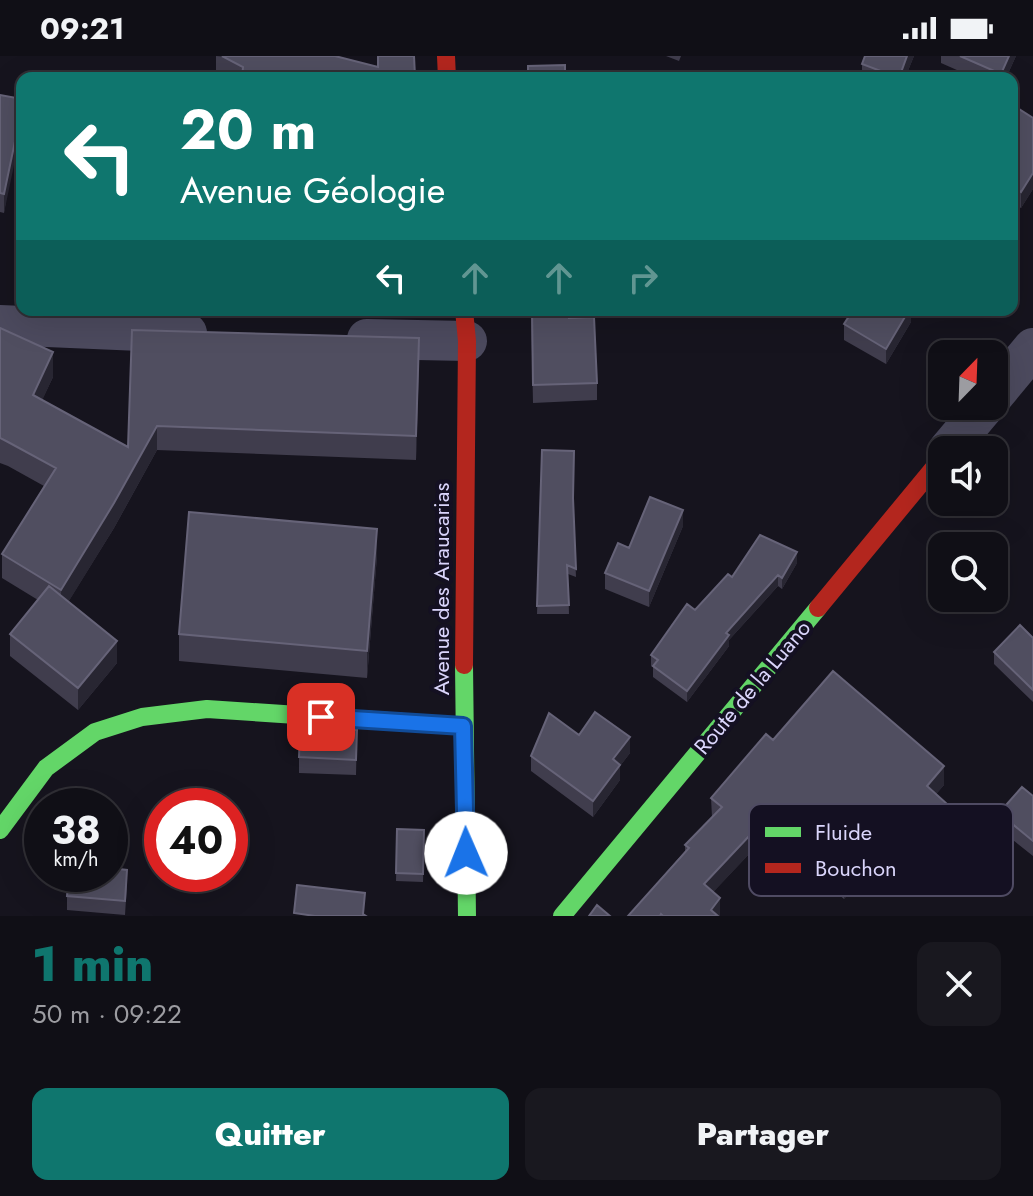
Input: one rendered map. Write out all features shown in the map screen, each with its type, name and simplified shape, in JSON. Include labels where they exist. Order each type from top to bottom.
[{"type":"street","points":[[0,325],[62,330],[217,334]]},
{"type":"street","points":[[326,337],[466,326]]},
{"type":"street","name":"Avenue des Araucarias","points":[[466,326],[463,726],[467,916]]},
{"type":"street","points":[[1008,378],[1033,348]]},
{"type":"street","points":[[960,436],[973,420]]},
{"type":"street","name":"Route de la Luano","points":[[562,916],[928,475]]},
{"type":"street","points":[[0,830],[46,768],[95,732],[142,717],[207,709],[463,726]]},
{"type":"building","points":[[222,56],[335,56],[378,67],[378,56],[414,56],[415,72],[243,72],[243,67]]},
{"type":"building","points":[[865,56],[907,56],[901,72],[883,72],[862,64]]},
{"type":"building","points":[[960,56],[1009,56],[1002,72]]},
{"type":"building","points":[[565,65],[565,72],[528,72],[528,66]]},
{"type":"building","points":[[0,95],[16,98],[16,137],[4,194],[0,193]]},
{"type":"building","points":[[1018,108],[1033,118],[1033,173],[1021,192],[1018,190]]},
{"type":"building","points":[[532,316],[594,317],[597,383],[533,385]]},
{"type":"building","points":[[849,316],[905,316],[886,349],[844,324]]},
{"type":"building","points":[[0,328],[53,352],[33,395],[128,447],[132,330],[419,338],[416,436],[157,426],[61,590],[2,554],[56,468],[0,438]]},
{"type":"building","points":[[542,450],[574,451],[576,569],[567,565],[569,605],[537,606]]},
{"type":"building","points":[[650,497],[683,510],[649,591],[605,573],[618,543],[629,548]]},
{"type":"building","points":[[189,512],[377,529],[367,651],[179,634]]},
{"type":"building","points":[[760,535],[797,552],[782,578],[778,575],[726,633],[729,635],[687,691],[653,666],[658,660],[651,655],[687,604],[695,610],[728,574],[732,577]]},
{"type":"building","points":[[49,586],[117,641],[78,688],[10,634]]},
{"type":"building","points":[[1020,625],[1033,638],[1033,690],[994,652]]},
{"type":"building","points":[[833,671],[944,766],[927,786],[947,804],[749,804],[749,836],[704,884],[720,898],[711,910],[718,916],[628,916],[689,848],[685,845],[722,807],[711,798],[766,734],[773,740]]},
{"type":"building","points":[[595,712],[630,737],[613,759],[620,765],[593,801],[531,756],[549,713],[579,735]]},
{"type":"building","points":[[300,728],[357,730],[356,760],[299,757]]},
{"type":"building","points":[[1022,787],[1033,796],[1033,841],[1013,825],[1013,804],[1007,804]]},
{"type":"building","points":[[397,829],[424,830],[423,874],[396,873]]},
{"type":"building","points":[[297,885],[365,893],[363,914],[366,916],[294,913]]},
{"type":"building","points":[[67,892],[126,892],[125,901],[67,896]]},
{"type":"building","points":[[597,905],[610,916],[589,916]]},
{"type":"traffic: fast","points":[[562,916],[818,608]]},
{"type":"traffic: fast","points":[[464,665],[467,916]]},
{"type":"traffic: fast","points":[[0,830],[46,768],[95,732],[142,717],[207,709],[463,726]]},
{"type":"traffic: jam","points":[[446,56],[447,72]]},
{"type":"traffic: jam","points":[[464,665],[467,341],[465,316]]},
{"type":"traffic: jam","points":[[818,608],[928,475]]},
{"type":"route","points":[[321,717],[463,726],[466,853]]}]
